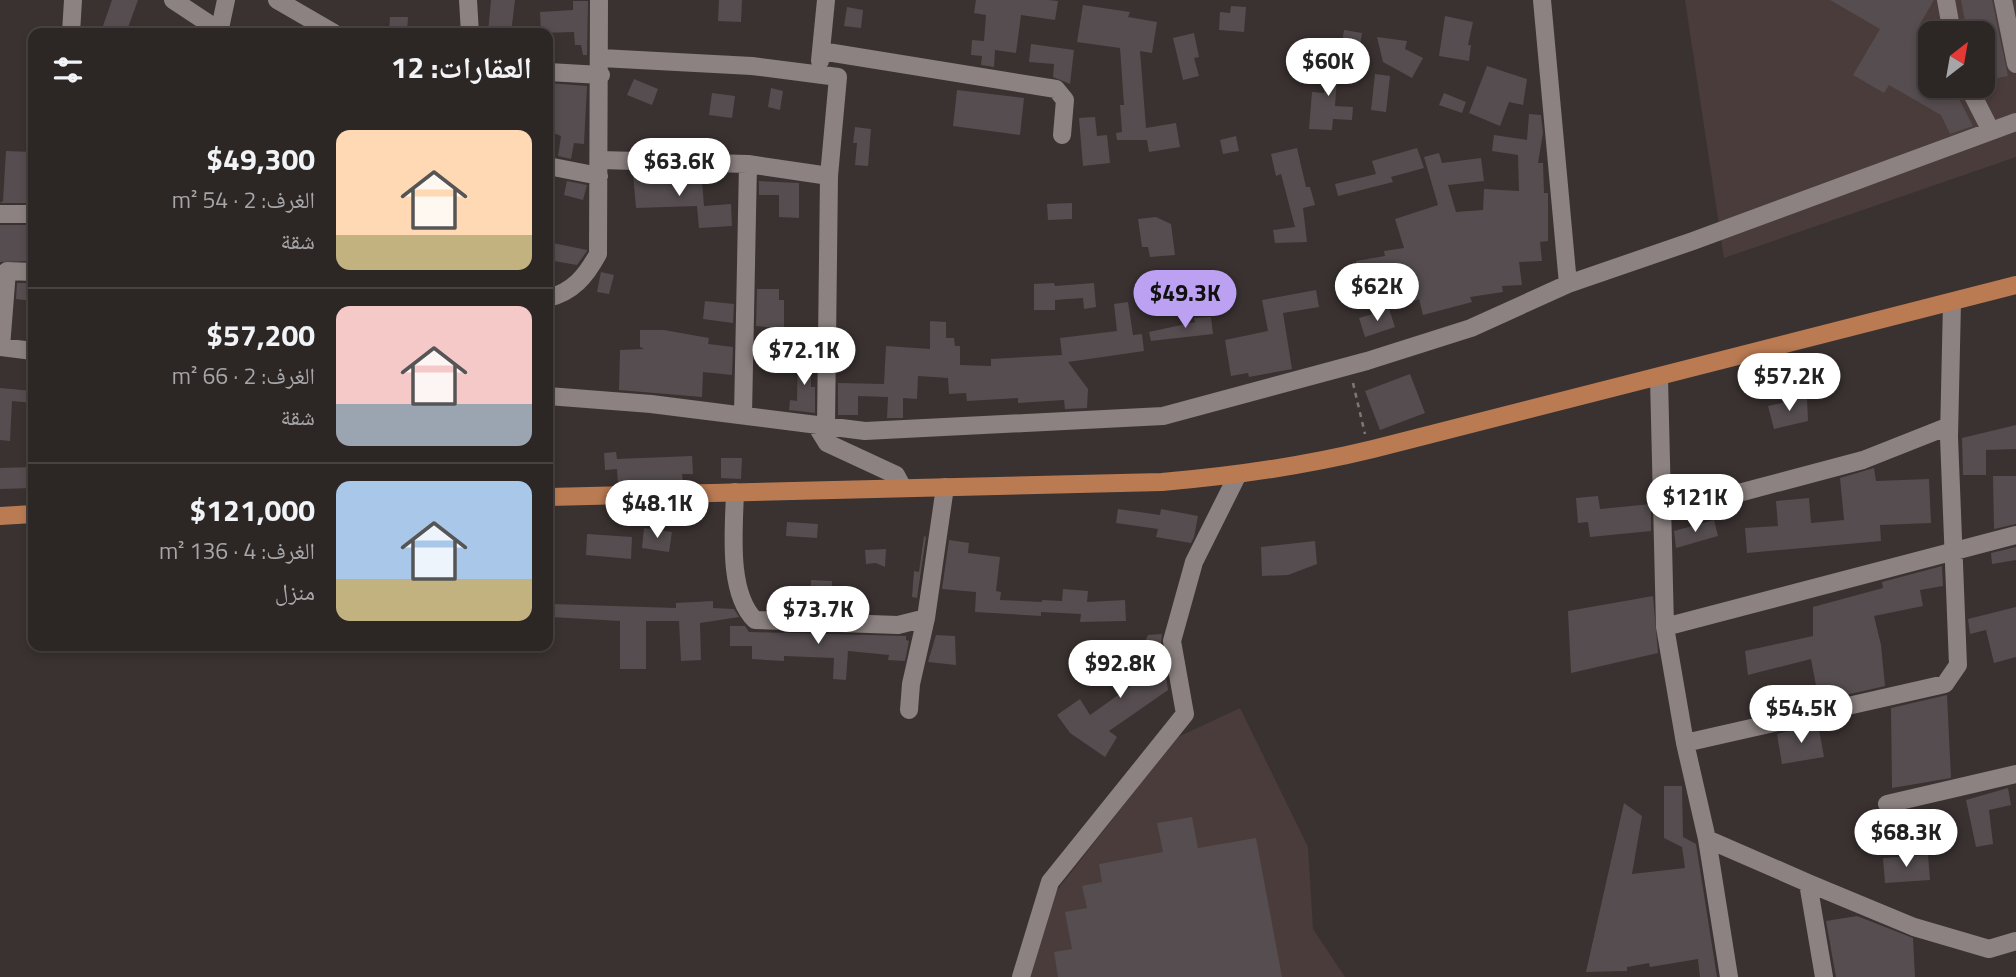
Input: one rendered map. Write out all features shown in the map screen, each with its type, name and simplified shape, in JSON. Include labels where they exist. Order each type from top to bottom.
[{"type":"main road","points":[[553,497],[1162,482],[1237,476],[1312,464],[1659,378],[2016,285]]},
{"type":"main road","points":[[0,516],[28,514]]},
{"type":"street","points":[[71,28],[73,0]]},
{"type":"street","points":[[173,0],[214,28]]},
{"type":"street","points":[[222,28],[226,0]]},
{"type":"street","points":[[277,0],[325,28]]},
{"type":"street","points":[[468,0],[470,28]]},
{"type":"street","points":[[553,297],[584,278],[598,254],[601,67],[599,0]]},
{"type":"street","points":[[818,75],[826,0]]},
{"type":"street","points":[[1542,0],[1568,284]]},
{"type":"street","points":[[1946,0],[1950,21]]},
{"type":"street","points":[[2003,0],[2016,64]]},
{"type":"street","points":[[821,51],[1056,89],[1065,100],[1062,135]]},
{"type":"street","points":[[553,72],[601,67],[752,66],[838,77],[829,176],[821,425],[827,443],[896,475],[903,488]]},
{"type":"street","points":[[1974,98],[1991,131]]},
{"type":"street","points":[[553,396],[651,404],[865,431],[1163,416],[1349,366],[1471,328],[1568,284],[1693,242],[2016,122]]},
{"type":"street","points":[[553,166],[600,168],[748,164],[829,176]]},
{"type":"street","points":[[743,415],[748,164]]},
{"type":"street","points":[[0,214],[28,215]]},
{"type":"street","points":[[28,272],[7,271],[0,346],[28,350]]},
{"type":"street","points":[[1685,743],[1945,684],[1958,664],[1949,426],[1952,302]]},
{"type":"street","points":[[1659,378],[1665,627],[1685,743],[1707,839],[1729,977]]},
{"type":"street","points":[[1735,494],[1863,460],[1949,426]]},
{"type":"street","points":[[1021,977],[1050,882],[1185,714],[1172,641],[1194,562],[1237,476]]},
{"type":"street","points":[[909,710],[911,684],[926,618],[945,487]]},
{"type":"street","points":[[735,492],[733,549],[739,590],[745,611],[755,620],[898,625],[926,618]]},
{"type":"street","points":[[1665,627],[2016,535]]},
{"type":"street","points":[[1887,804],[2016,774]]},
{"type":"street","points":[[1707,839],[1914,926],[1989,949],[2016,941]]},
{"type":"street","points":[[1808,883],[1824,977]]},
{"type":"path","points":[[1349,366],[1362,427],[1373,449]]},
{"type":"shaded area","points":[[1685,0],[2016,0],[2016,157],[1724,258]]},
{"type":"shaded area","points":[[1240,708],[1308,847],[1313,929],[1345,977],[1029,977],[1051,898],[1176,738]]},
{"type":"building","points":[[112,0],[138,0],[128,28],[103,26]]},
{"type":"building","points":[[491,0],[515,0],[512,28],[488,28]]},
{"type":"building","points":[[719,0],[742,0],[741,22],[718,21]]},
{"type":"building","points":[[976,0],[1058,1],[1055,20],[1021,15],[1016,53],[995,50],[994,67],[981,65],[982,56],[971,55],[972,40],[984,41],[986,15],[974,13]]},
{"type":"building","points":[[1830,0],[1934,0],[1922,21],[1918,21],[1918,98],[1959,98],[1973,126],[1950,134],[1941,115],[1889,85],[1884,93],[1853,75],[1880,29]]},
{"type":"building","points":[[1961,0],[1992,0],[2008,76],[1995,79],[1995,21],[1965,21]]},
{"type":"building","points":[[573,1],[588,1],[587,55],[583,55],[581,45],[575,45],[574,32],[553,33],[553,28],[541,28],[540,12],[573,10]]},
{"type":"building","points":[[1083,5],[1130,12],[1128,17],[1157,22],[1152,53],[1140,51],[1146,128],[1176,123],[1180,147],[1149,152],[1147,140],[1117,140],[1116,133],[1122,132],[1120,105],[1124,105],[1120,48],[1077,42]]},
{"type":"building","points":[[1231,6],[1246,7],[1244,32],[1219,30],[1220,12],[1230,13]]},
{"type":"building","points":[[847,7],[863,10],[861,28],[844,26]]},
{"type":"building","points":[[1445,16],[1473,22],[1468,45],[1471,45],[1469,61],[1439,56]]},
{"type":"building","points":[[390,17],[408,17],[407,28],[389,28]]},
{"type":"building","points":[[1344,30],[1362,33],[1358,58],[1340,55]]},
{"type":"building","points":[[1194,33],[1199,57],[1194,58],[1199,76],[1183,80],[1173,38]]},
{"type":"building","points":[[1377,37],[1407,41],[1405,49],[1423,58],[1412,78],[1383,62]]},
{"type":"building","points":[[1031,44],[1074,50],[1070,84],[1053,77],[1054,64],[1029,62]]},
{"type":"building","points":[[1326,50],[1339,51],[1335,106],[1353,107],[1352,120],[1333,119],[1332,130],[1309,129],[1312,92],[1324,93]]},
{"type":"building","points":[[1487,66],[1527,79],[1523,105],[1509,102],[1500,126],[1469,113]]},
{"type":"building","points":[[1375,74],[1390,76],[1386,112],[1371,110]]},
{"type":"building","points":[[634,79],[658,89],[652,105],[627,95]]},
{"type":"building","points":[[553,83],[587,86],[584,144],[574,143],[571,159],[558,156],[561,136],[553,133]]},
{"type":"building","points":[[771,88],[783,91],[780,110],[768,107]]},
{"type":"building","points":[[957,90],[1024,98],[1020,135],[953,126]]},
{"type":"building","points":[[712,93],[735,96],[732,118],[709,115]]},
{"type":"building","points":[[1444,93],[1466,102],[1462,113],[1439,105]]},
{"type":"building","points":[[1529,114],[1541,115],[1543,133],[1538,163],[1543,163],[1544,193],[1548,193],[1548,241],[1540,242],[1542,261],[1519,262],[1522,285],[1502,286],[1503,292],[1470,297],[1472,302],[1423,315],[1419,299],[1415,301],[1406,269],[1358,277],[1356,261],[1385,256],[1384,251],[1404,248],[1395,219],[1438,205],[1424,157],[1439,153],[1442,163],[1481,158],[1484,181],[1448,185],[1456,212],[1483,210],[1484,189],[1519,191],[1518,155],[1492,151],[1494,135],[1527,140]]},
{"type":"building","points":[[1095,117],[1097,136],[1107,135],[1110,163],[1083,166],[1079,118]]},
{"type":"building","points":[[855,127],[871,129],[868,166],[855,165]]},
{"type":"building","points":[[1236,136],[1239,151],[1223,154],[1220,140]]},
{"type":"building","points":[[1297,148],[1306,187],[1310,187],[1315,205],[1303,208],[1307,242],[1275,243],[1273,230],[1295,227],[1281,174],[1276,176],[1271,154]]},
{"type":"building","points":[[1417,148],[1424,168],[1391,177],[1393,182],[1338,196],[1335,184],[1376,174],[1372,161]]},
{"type":"building","points":[[6,151],[28,152],[28,203],[0,203],[3,201]]},
{"type":"building","points":[[633,173],[663,173],[664,182],[702,180],[704,206],[731,204],[732,226],[699,228],[697,206],[636,208]]},
{"type":"building","points":[[567,181],[587,185],[583,200],[564,195]]},
{"type":"building","points":[[759,181],[799,183],[799,218],[779,217],[779,195],[759,195]]},
{"type":"building","points":[[1072,203],[1072,219],[1048,220],[1047,204]]},
{"type":"building","points":[[1156,217],[1171,224],[1175,255],[1150,257],[1148,247],[1142,247],[1138,219]]},
{"type":"building","points":[[0,225],[28,225],[28,261],[0,262]]},
{"type":"building","points":[[553,243],[587,250],[577,265],[553,261]]},
{"type":"building","points":[[601,272],[614,275],[609,294],[597,292]]},
{"type":"building","points":[[17,283],[28,283],[28,300],[16,299]]},
{"type":"building","points":[[1054,283],[1055,286],[1094,283],[1096,307],[1084,309],[1083,298],[1055,300],[1055,310],[1034,310],[1034,284]]},
{"type":"building","points":[[757,289],[779,289],[779,300],[784,300],[784,329],[756,326]]},
{"type":"building","points":[[1316,290],[1319,307],[1283,313],[1292,369],[1249,377],[1248,373],[1231,376],[1225,340],[1268,331],[1262,300]]},
{"type":"building","points":[[705,301],[734,304],[733,323],[703,319]]},
{"type":"building","points":[[1128,302],[1133,335],[1142,334],[1144,351],[1068,362],[1088,389],[1087,408],[1065,409],[1064,400],[1018,403],[1018,398],[967,401],[966,393],[949,394],[948,378],[918,376],[917,399],[903,398],[903,418],[887,418],[888,397],[858,396],[858,415],[838,415],[838,383],[884,384],[886,346],[930,349],[930,321],[946,322],[946,338],[954,338],[955,346],[960,346],[960,365],[991,366],[991,359],[1062,355],[1060,338],[1117,331],[1114,304]]},
{"type":"building","points":[[1389,309],[1395,327],[1365,337],[1359,318]]},
{"type":"building","points":[[1211,317],[1213,334],[1151,341],[1149,332],[1195,322],[1194,318]]},
{"type":"building","points":[[640,330],[664,330],[709,338],[708,344],[733,347],[732,375],[703,372],[702,397],[619,390],[620,350],[644,349],[640,347]]},
{"type":"building","points":[[798,353],[811,354],[811,387],[815,387],[815,413],[789,410],[790,400],[797,401]]},
{"type":"building","points":[[1410,374],[1425,413],[1380,430],[1365,391]]},
{"type":"building","points":[[0,388],[28,391],[28,403],[12,401],[10,441],[0,440]]},
{"type":"building","points":[[1807,397],[1808,421],[1774,429],[1768,406]]},
{"type":"building","points":[[2016,425],[2016,449],[1986,450],[1986,475],[1963,475],[1962,438]]},
{"type":"building","points":[[616,452],[617,459],[692,456],[693,474],[682,474],[683,482],[618,484],[617,469],[605,470],[604,453]]},
{"type":"building","points":[[721,458],[742,458],[741,479],[721,478]]},
{"type":"building","points":[[28,467],[28,488],[0,489],[0,468]]},
{"type":"building","points":[[1874,468],[1876,481],[1929,479],[1931,523],[1880,525],[1881,541],[1747,553],[1745,528],[1778,526],[1776,501],[1809,498],[1811,523],[1844,520],[1840,478]]},
{"type":"building","points":[[1993,476],[2016,476],[2016,524],[1994,529]]},
{"type":"building","points":[[1598,496],[1600,509],[1651,504],[1651,531],[1590,537],[1588,522],[1578,523],[1576,498]]},
{"type":"building","points":[[1118,509],[1160,515],[1161,509],[1198,516],[1194,537],[1191,543],[1156,537],[1158,529],[1116,523]]},
{"type":"building","points":[[1714,520],[1718,536],[1676,548],[1674,531]]},
{"type":"building","points":[[787,522],[818,524],[817,538],[786,536]]},
{"type":"building","points":[[644,528],[672,532],[669,552],[642,548]]},
{"type":"building","points":[[587,534],[632,537],[631,559],[586,555]]},
{"type":"building","points":[[924,536],[917,598],[912,597],[914,571],[919,572]]},
{"type":"building","points":[[949,540],[969,543],[968,553],[1000,557],[996,591],[1001,592],[1000,600],[1062,601],[1063,589],[1088,591],[1087,602],[1125,600],[1126,621],[1080,622],[1081,614],[1041,612],[1041,616],[975,612],[976,592],[942,589]]},
{"type":"building","points":[[1315,541],[1317,564],[1288,575],[1262,576],[1261,547]]},
{"type":"building","points":[[2016,547],[2016,560],[1992,564],[1991,553]]},
{"type":"building","points":[[886,549],[885,567],[876,563],[866,564],[865,550]]},
{"type":"building","points":[[1942,566],[1943,586],[1920,590],[1923,606],[1874,616],[1881,645],[1885,686],[1819,701],[1811,659],[1748,675],[1745,651],[1813,636],[1813,607],[1883,588],[1882,582]]},
{"type":"building","points":[[811,580],[832,581],[831,611],[799,610],[799,596],[810,597]]},
{"type":"building","points":[[1653,596],[1658,653],[1571,673],[1568,611]]},
{"type":"building","points":[[713,601],[713,608],[734,609],[739,617],[700,623],[701,660],[681,661],[679,621],[646,621],[646,669],[620,669],[620,621],[553,617],[553,604],[676,608],[676,603]]},
{"type":"building","points":[[2016,607],[2016,657],[1994,663],[1986,630],[1970,634],[1968,619]]},
{"type":"building","points":[[730,626],[745,626],[749,632],[906,636],[909,641],[905,661],[888,660],[889,655],[848,651],[846,680],[833,679],[834,658],[784,656],[784,661],[752,659],[752,646],[730,646]]},
{"type":"building","points":[[1162,634],[1168,690],[1109,731],[1117,737],[1105,757],[1070,733],[1057,715],[1080,699],[1090,715],[1131,686],[1130,675],[1148,635]]},
{"type":"building","points":[[936,635],[955,636],[956,665],[928,662]]},
{"type":"building","points":[[1947,695],[1951,778],[1892,788],[1891,708]]},
{"type":"building","points":[[1818,724],[1824,757],[1782,764],[1777,734]]},
{"type":"building","points":[[1664,786],[1682,786],[1683,837],[1696,844],[1717,977],[1700,977],[1698,959],[1650,967],[1649,963],[1627,967],[1627,971],[1586,972],[1624,803],[1642,816],[1632,874],[1685,868],[1682,847],[1664,838]]},
{"type":"building","points":[[2008,788],[2011,805],[1989,810],[1993,844],[1976,847],[1966,800]]},
{"type":"building","points":[[1192,817],[1198,848],[1256,838],[1282,977],[1058,977],[1054,952],[1072,949],[1065,912],[1087,908],[1082,886],[1102,882],[1099,864],[1163,852],[1157,823]]},
{"type":"building","points":[[1928,855],[1930,880],[1885,883],[1883,858]]},
{"type":"building","points":[[1857,916],[1913,938],[1915,977],[1836,977],[1826,921]]}]
